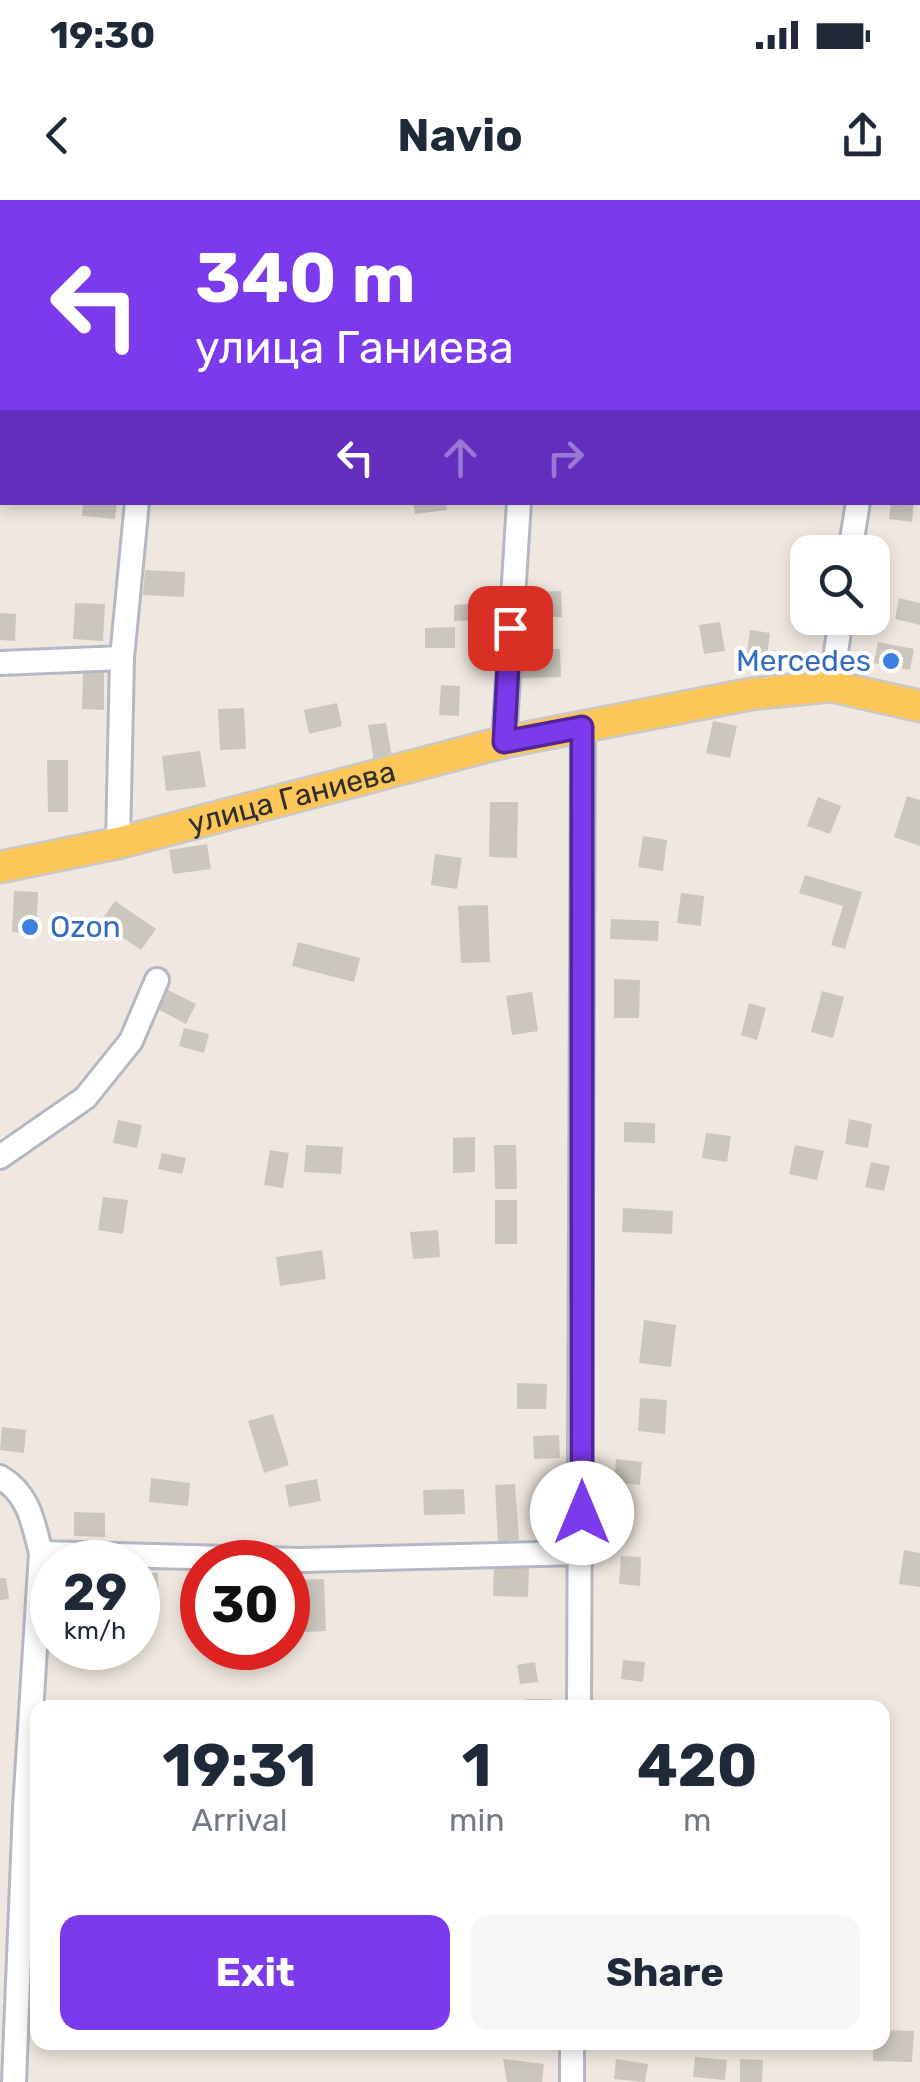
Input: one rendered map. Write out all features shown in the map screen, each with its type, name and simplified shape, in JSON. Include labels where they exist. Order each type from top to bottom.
[{"type":"main road","name":"улица Ганиева","points":[[0,867],[118,842],[504,742],[751,694],[831,686],[920,706]]},
{"type":"street","points":[[118,842],[122,658],[136,505]]},
{"type":"street","points":[[504,742],[519,505]]},
{"type":"street","points":[[853,535],[858,505]]},
{"type":"street","points":[[831,686],[838,635]]},
{"type":"street","points":[[0,663],[122,658]]},
{"type":"street","points":[[579,1700],[582,727]]},
{"type":"street","points":[[0,1157],[85,1098],[131,1040],[157,980]]},
{"type":"street","points":[[8,1482],[30,1513],[38,1540]]},
{"type":"street","points":[[160,1556],[300,1560],[582,1553]]},
{"type":"street","points":[[32,1700],[34,1670]]},
{"type":"street","points":[[14,2082],[30,1726]]},
{"type":"street","points":[[572,2050],[572,2082]]},
{"type":"building","points":[[83,505],[117,505],[115,519],[82,516]]},
{"type":"building","points":[[414,505],[446,505],[447,510],[415,514]]},
{"type":"building","points":[[891,505],[914,505],[912,522],[889,519]]},
{"type":"building","points":[[145,570],[185,572],[184,597],[143,595]]},
{"type":"building","points":[[561,591],[562,617],[523,617],[522,592]]},
{"type":"building","points":[[899,598],[920,603],[920,625],[895,619]]},
{"type":"building","points":[[75,603],[105,604],[103,641],[73,639]]},
{"type":"building","points":[[484,603],[485,620],[454,621],[454,605]]},
{"type":"building","points":[[0,613],[16,614],[15,641],[0,640]]},
{"type":"building","points":[[720,622],[725,651],[704,654],[699,625]]},
{"type":"building","points":[[455,627],[455,648],[425,648],[425,628]]},
{"type":"building","points":[[750,630],[770,633],[766,663],[746,660]]},
{"type":"building","points":[[878,642],[914,649],[910,670],[874,663]]},
{"type":"building","points":[[560,649],[561,677],[522,678],[521,650]]},
{"type":"building","points":[[83,672],[104,672],[104,710],[82,709]]},
{"type":"building","points":[[441,685],[460,686],[459,716],[439,715]]},
{"type":"building","points":[[337,703],[342,726],[309,734],[304,710]]},
{"type":"building","points":[[244,708],[246,749],[220,750],[218,709]]},
{"type":"building","points":[[713,721],[737,726],[730,758],[706,753]]},
{"type":"building","points":[[386,723],[392,757],[374,761],[368,725]]},
{"type":"building","points":[[200,751],[206,787],[166,791],[162,756]]},
{"type":"building","points":[[47,760],[68,760],[68,812],[48,812]]},
{"type":"building","points":[[907,796],[920,800],[920,846],[894,837]]},
{"type":"building","points":[[818,797],[841,806],[830,834],[807,826]]},
{"type":"building","points":[[490,802],[518,802],[517,858],[489,857]]},
{"type":"building","points":[[643,836],[667,840],[663,871],[638,867]]},
{"type":"building","points":[[207,844],[211,869],[173,874],[169,850]]},
{"type":"building","points":[[435,854],[462,858],[457,889],[431,885]]},
{"type":"building","points":[[805,875],[862,892],[845,949],[831,945],[843,906],[799,893]]},
{"type":"building","points":[[14,891],[38,892],[36,934],[12,932]]},
{"type":"building","points":[[681,893],[704,896],[701,926],[677,923]]},
{"type":"building","points":[[115,901],[156,929],[141,950],[100,922]]},
{"type":"building","points":[[488,905],[490,962],[461,963],[458,906]]},
{"type":"building","points":[[611,919],[659,921],[658,941],[610,939]]},
{"type":"building","points":[[298,942],[360,958],[354,982],[292,966]]},
{"type":"building","points":[[614,979],[640,980],[639,1018],[614,1018]]},
{"type":"building","points":[[164,988],[196,1004],[186,1024],[154,1007]]},
{"type":"building","points":[[822,991],[844,997],[833,1038],[811,1032]]},
{"type":"building","points":[[532,992],[538,1031],[512,1035],[506,996]]},
{"type":"building","points":[[749,1003],[766,1008],[757,1040],[741,1035]]},
{"type":"building","points":[[184,1028],[209,1034],[204,1053],[179,1046]]},
{"type":"building","points":[[849,1119],[872,1124],[868,1148],[845,1144]]},
{"type":"building","points":[[118,1120],[142,1125],[137,1148],[113,1143]]},
{"type":"building","points":[[624,1122],[655,1123],[655,1143],[624,1142]]},
{"type":"building","points":[[706,1133],[731,1136],[727,1162],[702,1158]]},
{"type":"building","points":[[475,1137],[475,1172],[453,1173],[453,1138]]},
{"type":"building","points":[[306,1145],[343,1147],[341,1174],[304,1172]]},
{"type":"building","points":[[494,1145],[516,1145],[517,1189],[495,1189]]},
{"type":"building","points":[[795,1145],[824,1151],[817,1180],[789,1174]]},
{"type":"building","points":[[270,1150],[289,1153],[283,1188],[264,1185]]},
{"type":"building","points":[[162,1153],[186,1158],[182,1174],[158,1169]]},
{"type":"building","points":[[871,1162],[890,1166],[884,1191],[865,1187]]},
{"type":"building","points":[[103,1197],[128,1200],[123,1234],[98,1230]]},
{"type":"building","points":[[495,1200],[517,1200],[517,1244],[495,1244]]},
{"type":"building","points":[[623,1208],[673,1211],[672,1234],[622,1232]]},
{"type":"building","points":[[438,1230],[440,1257],[413,1259],[410,1232]]},
{"type":"building","points":[[322,1250],[326,1279],[280,1286],[276,1257]]},
{"type":"building","points":[[644,1320],[676,1325],[671,1367],[639,1363]]},
{"type":"building","points":[[517,1383],[547,1384],[546,1409],[517,1409]]},
{"type":"building","points":[[640,1398],[667,1400],[665,1434],[638,1431]]},
{"type":"building","points":[[273,1414],[289,1465],[264,1473],[248,1421]]},
{"type":"building","points":[[2,1427],[26,1430],[24,1453],[0,1450]]},
{"type":"building","points":[[559,1435],[560,1458],[534,1459],[533,1436]]},
{"type":"building","points":[[616,1459],[642,1462],[640,1485],[614,1482]]},
{"type":"building","points":[[151,1478],[190,1483],[188,1506],[149,1502]]},
{"type":"building","points":[[317,1479],[321,1501],[289,1507],[285,1485]]},
{"type":"building","points":[[515,1484],[519,1540],[498,1542],[495,1485]]},
{"type":"building","points":[[464,1489],[465,1514],[424,1515],[423,1490]]},
{"type":"building","points":[[74,1512],[105,1513],[105,1537],[74,1536]]},
{"type":"building","points":[[904,1550],[920,1553],[920,1587],[899,1584]]},
{"type":"building","points":[[621,1556],[641,1557],[640,1586],[619,1584]]},
{"type":"building","points":[[494,1565],[529,1566],[528,1597],[493,1596]]},
{"type":"building","points":[[0,1578],[6,1578],[9,1599],[0,1600]]},
{"type":"building","points":[[324,1579],[326,1631],[310,1632],[310,1580]]},
{"type":"building","points":[[623,1660],[645,1662],[643,1682],[621,1679]]},
{"type":"building","points":[[535,1662],[538,1682],[520,1684],[517,1665]]},
{"type":"building","points":[[890,2030],[914,2031],[912,2062],[873,2061],[873,2050],[890,2050]]},
{"type":"building","points":[[695,2057],[727,2060],[725,2080],[693,2077]]},
{"type":"building","points":[[503,2059],[544,2064],[542,2082],[507,2082]]},
{"type":"building","points":[[616,2059],[648,2064],[645,2082],[614,2079]]},
{"type":"building","points":[[740,2059],[763,2060],[762,2082],[740,2082]]},
{"type":"place","name":"Mercedes","points":[[891,661]]},
{"type":"place","name":"Ozon","points":[[30,927]]},
{"type":"route","points":[[510,628],[504,742],[582,727],[582,1513]]}]
